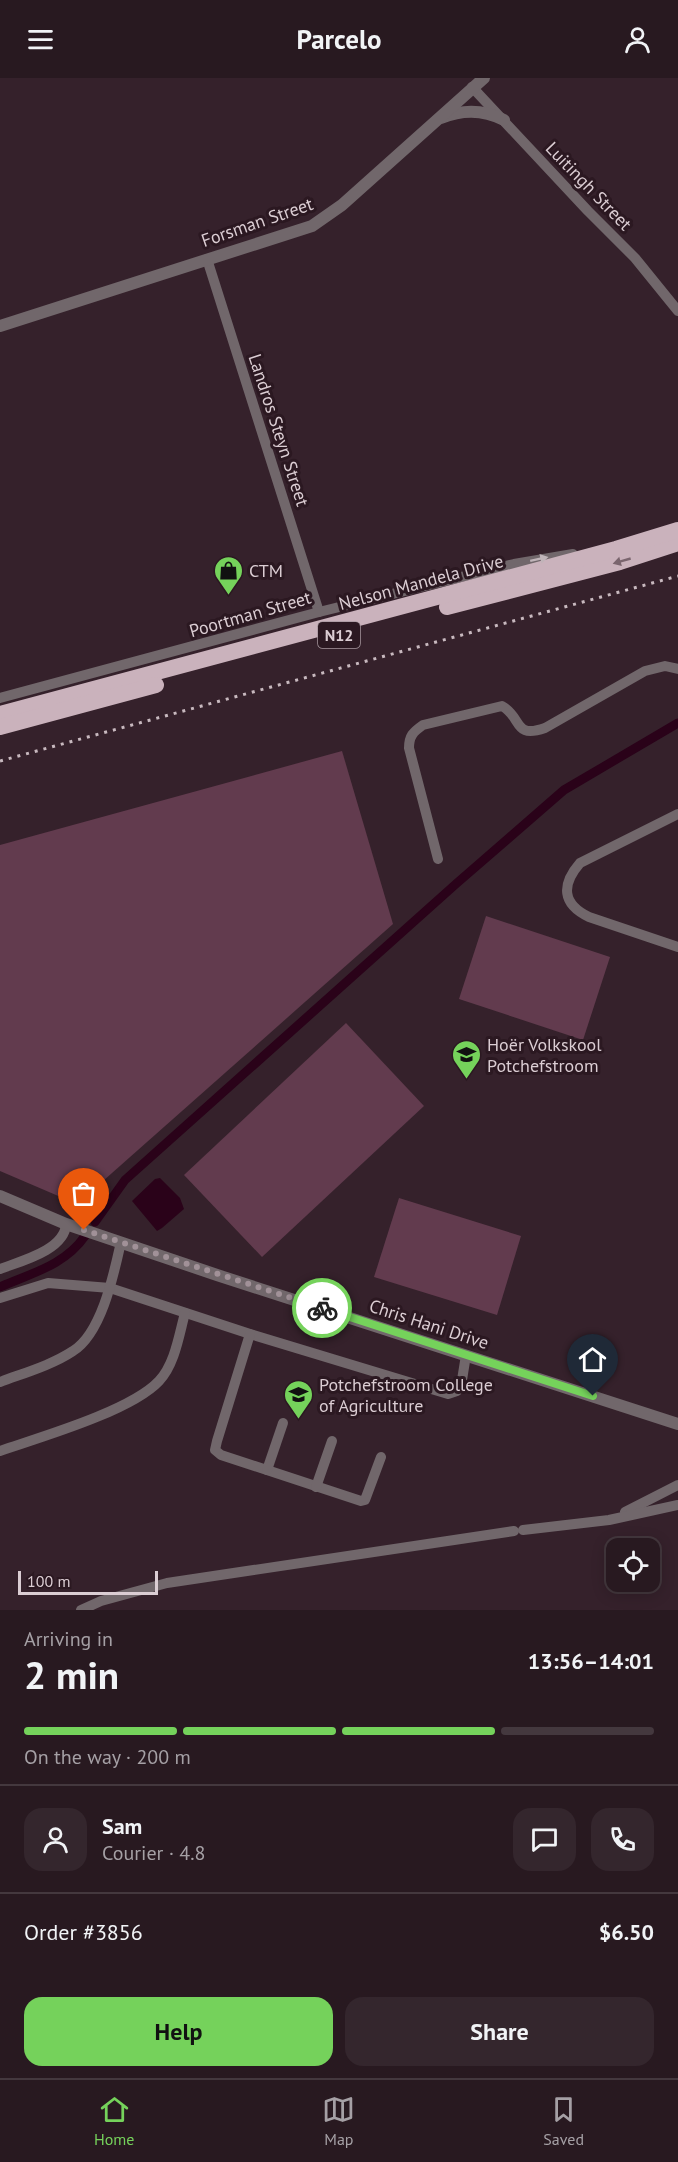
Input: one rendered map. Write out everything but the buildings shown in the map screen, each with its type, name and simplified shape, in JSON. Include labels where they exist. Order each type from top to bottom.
[{"type":"highway","name":"Nelson Mandela Drive","points":[[0,714],[616,549],[678,530]]},
{"type":"highway","name":"Nelson Mandela Drive","points":[[0,728],[620,562],[678,543]]},
{"type":"street","name":"Forsman Street","points":[[0,326],[294,232],[328,216],[484,78]]},
{"type":"street","name":"Luitingh Street","points":[[472,87],[635,258],[678,311]]},
{"type":"street","points":[[436,120],[457,112],[472,111],[490,114],[504,120]]},
{"type":"street","name":"Landros Steyn Street","points":[[207,259],[319,612]]},
{"type":"street","name":"Poortman Street","points":[[0,698],[319,612],[549,557],[616,549]]},
{"type":"street","points":[[438,859],[409,748],[409,739],[413,732],[423,725],[502,705],[509,710],[520,729],[535,732],[645,670],[665,666],[678,669]]},
{"type":"street","points":[[678,814],[580,863],[567,883],[567,895],[577,912],[678,947]]},
{"type":"street","name":"Chris Hani Drive","points":[[0,1196],[66,1224],[217,1275],[678,1424]]},
{"type":"street","points":[[0,1269],[56,1244],[66,1224]]},
{"type":"street","points":[[0,1382],[79,1347],[90,1334],[110,1288],[121,1242]]},
{"type":"street","points":[[0,1298],[48,1283],[110,1288],[250,1335],[448,1394],[457,1391],[460,1386],[466,1355]]},
{"type":"street","points":[[0,1451],[119,1407],[148,1390],[159,1381],[167,1369],[185,1313]]},
{"type":"street","points":[[250,1335],[215,1450],[221,1455],[361,1501],[365,1500],[381,1457]]},
{"type":"street","points":[[267,1470],[284,1423]]},
{"type":"street","points":[[316,1486],[332,1441]]},
{"type":"street","points":[[609,1520],[647,1503],[678,1485]]},
{"type":"street","points":[[81,1610],[101,1601],[167,1582],[609,1520],[678,1505]]},
{"type":"shaded area","points":[[342,751],[393,924],[77,1204],[0,1171],[0,845]]},
{"type":"shaded area","points":[[486,916],[610,957],[583,1040],[459,999]]},
{"type":"shaded area","points":[[346,1023],[424,1106],[262,1257],[184,1175]]},
{"type":"shaded area","points":[[160,1178],[180,1198],[184,1209],[157,1231],[132,1201],[155,1179]]},
{"type":"shaded area","points":[[399,1198],[521,1236],[497,1315],[374,1277]]},
{"type":"waterway","points":[[95,1222],[125,1180],[564,790],[678,723]]},
{"type":"waterway","points":[[0,1287],[58,1261],[77,1246],[85,1236]]},
{"type":"railway","points":[[0,761],[678,576]]},
{"type":"way so far","points":[[84,1230],[322,1308]]},
{"type":"place","name":"CTM","points":[[228,596]]},
{"type":"place","name":"Hoër Volkskool Potchefstroom","points":[[466,1080]]},
{"type":"place","name":"Potchefstroom College of Agriculture","points":[[298,1420]]},
{"type":"route","points":[[322,1308],[593,1396]]}]
